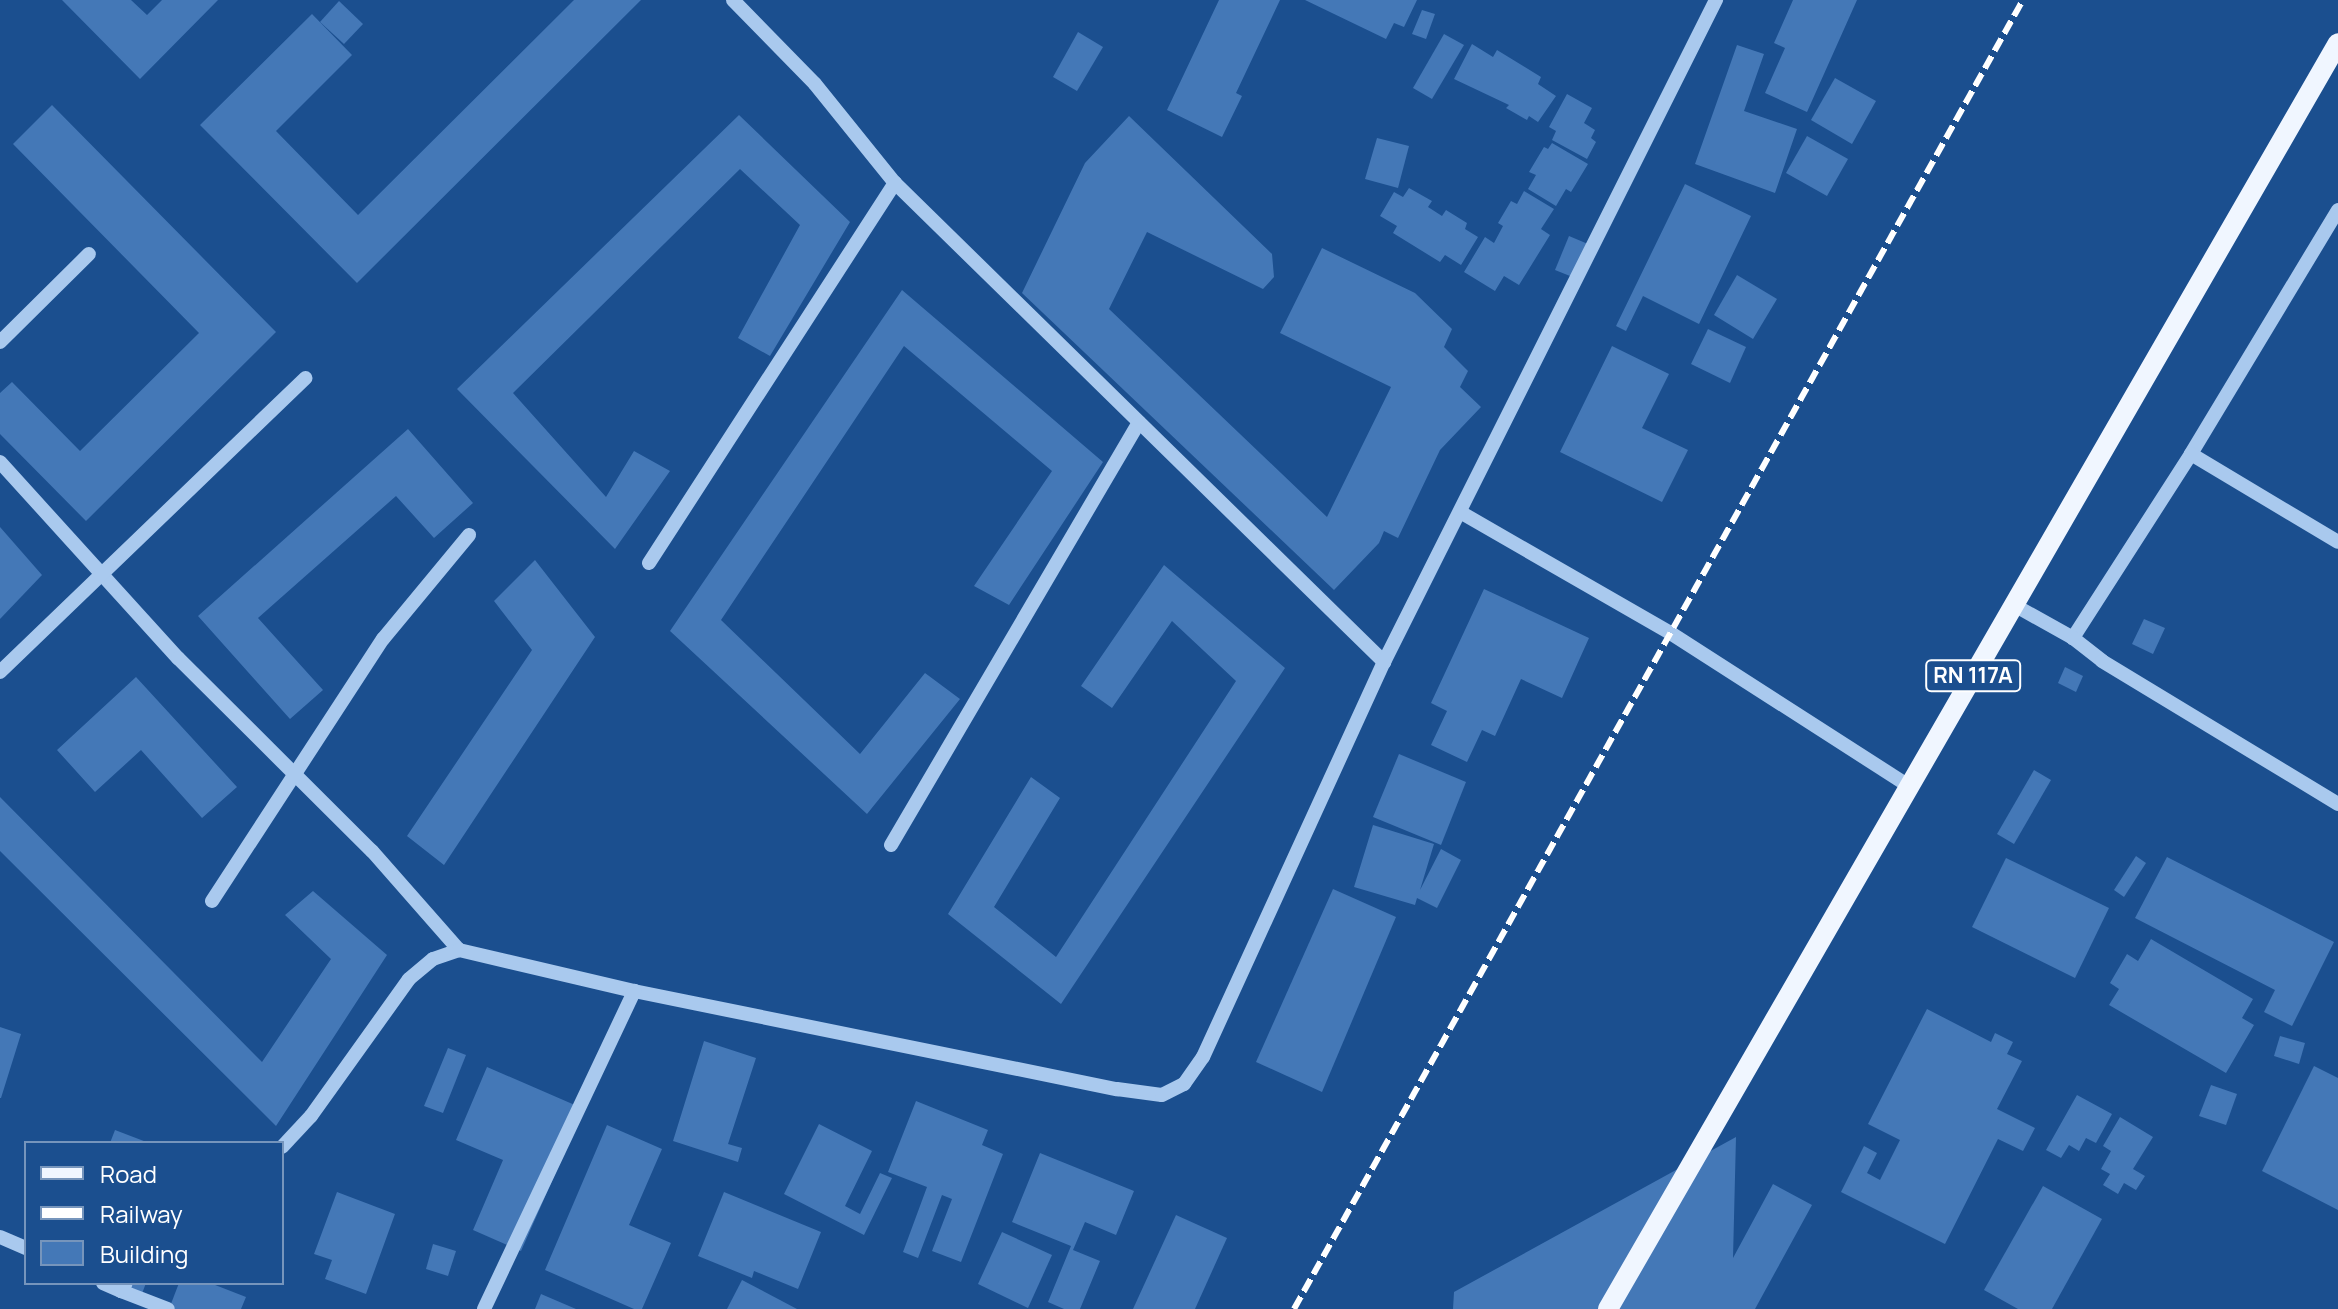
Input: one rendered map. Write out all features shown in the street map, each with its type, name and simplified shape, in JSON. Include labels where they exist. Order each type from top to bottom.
[{"type":"main road","name":"RN 117A","points":[[1608,1309],[2338,43]]},
{"type":"street","points":[[733,0],[815,84],[895,183],[1384,662]]},
{"type":"street","points":[[284,1145],[311,1116],[409,979],[433,959],[459,950],[634,991],[1117,1089],[1162,1095],[1184,1084],[1203,1057],[1384,662],[1716,0]]},
{"type":"street","points":[[649,563],[895,183]]},
{"type":"street","points":[[2073,638],[2191,454],[2338,210]]},
{"type":"street","points":[[0,342],[89,254]]},
{"type":"street","points":[[0,672],[306,378]]},
{"type":"street","points":[[891,845],[1139,422]]},
{"type":"street","points":[[2191,454],[2338,542]]},
{"type":"street","points":[[0,462],[178,658],[372,851],[459,950]]},
{"type":"street","points":[[1460,512],[1672,634],[1909,786]]},
{"type":"street","points":[[212,901],[383,639],[469,535]]},
{"type":"street","points":[[2014,605],[2073,638],[2102,661],[2338,804]]},
{"type":"street","points":[[484,1309],[634,991]]},
{"type":"street","points":[[0,1237],[24,1247]]},
{"type":"street","points":[[124,1287],[168,1309]]},
{"type":"building","points":[[62,0],[131,0],[147,15],[162,0],[218,0],[140,79]]},
{"type":"building","points":[[574,0],[641,0],[357,283],[200,125],[312,14],[352,55],[276,131],[358,215]]},
{"type":"building","points":[[1219,0],[1280,0],[1236,93],[1242,96],[1222,137],[1167,110]]},
{"type":"building","points":[[1305,0],[1417,0],[1404,27],[1394,23],[1386,39]]},
{"type":"building","points":[[1793,0],[1857,0],[1807,112],[1765,93],[1785,48],[1774,43]]},
{"type":"building","points":[[339,1],[363,24],[344,44],[320,22]]},
{"type":"building","points":[[1422,10],[1435,14],[1426,39],[1412,34]]},
{"type":"building","points":[[1078,32],[1103,47],[1077,91],[1053,77]]},
{"type":"building","points":[[1444,34],[1464,45],[1432,99],[1413,88]]},
{"type":"building","points":[[1472,44],[1493,57],[1497,50],[1541,77],[1538,84],[1556,96],[1538,122],[1529,116],[1527,120],[1506,108],[1509,105],[1454,79]]},
{"type":"building","points":[[1737,45],[1764,54],[1744,111],[1797,129],[1775,193],[1695,164]]},
{"type":"building","points":[[1835,78],[1876,101],[1852,144],[1811,120]]},
{"type":"building","points":[[1567,94],[1592,108],[1584,123],[1595,130],[1591,138],[1596,142],[1587,159],[1552,140],[1556,131],[1549,127]]},
{"type":"building","points":[[52,105],[276,332],[86,521],[0,434],[0,393],[12,382],[80,451],[199,333],[13,144]]},
{"type":"building","points":[[739,115],[850,222],[770,356],[738,338],[800,225],[740,169],[513,393],[606,497],[634,451],[670,471],[615,549],[457,389]]},
{"type":"building","points":[[1129,116],[1272,254],[1274,277],[1263,289],[1147,232],[1109,309],[1327,517],[1391,387],[1280,333],[1322,248],[1415,293],[1452,329],[1444,347],[1468,371],[1460,387],[1481,407],[1440,450],[1398,538],[1384,531],[1379,543],[1334,590],[1022,293],[1085,163]]},
{"type":"building","points":[[1807,136],[1848,159],[1827,196],[1786,173]]},
{"type":"building","points":[[1377,138],[1409,146],[1398,188],[1365,179]]},
{"type":"building","points":[[1552,143],[1588,164],[1571,192],[1566,189],[1556,206],[1528,189],[1536,175],[1529,172],[1544,147],[1548,149]]},
{"type":"building","points":[[1685,184],[1751,216],[1699,324],[1643,296],[1626,331],[1616,326]]},
{"type":"building","points":[[1409,188],[1432,201],[1428,207],[1442,216],[1446,210],[1467,223],[1465,229],[1478,237],[1461,265],[1445,255],[1440,262],[1393,233],[1397,226],[1380,216],[1394,192],[1403,197]]},
{"type":"building","points":[[1524,191],[1554,209],[1541,229],[1550,235],[1519,285],[1504,276],[1495,291],[1464,272],[1485,237],[1494,243],[1503,226],[1498,223],[1511,201],[1517,204]]},
{"type":"building","points":[[1569,236],[1588,244],[1575,278],[1555,270]]},
{"type":"building","points":[[1737,275],[1777,299],[1753,339],[1714,315]]},
{"type":"building","points":[[902,290],[1103,462],[1009,605],[974,586],[1052,471],[904,346],[721,620],[860,754],[925,673],[960,699],[867,814],[670,631]]},
{"type":"building","points":[[1708,329],[1746,347],[1730,383],[1691,364]]},
{"type":"building","points":[[1612,346],[1669,374],[1642,428],[1688,450],[1662,502],[1560,452]]},
{"type":"building","points":[[408,429],[473,503],[434,538],[396,496],[258,618],[323,690],[290,719],[198,616]]},
{"type":"building","points":[[0,527],[42,575],[0,619]]},
{"type":"building","points":[[535,560],[595,637],[444,865],[407,836],[532,650],[494,601]]},
{"type":"building","points":[[1164,565],[1285,668],[1061,1004],[948,914],[1031,777],[1060,798],[994,907],[1056,957],[1236,681],[1172,621],[1112,708],[1081,686]]},
{"type":"building","points":[[1484,589],[1589,638],[1562,698],[1521,679],[1495,736],[1482,730],[1467,762],[1431,745],[1447,711],[1431,703]]},
{"type":"building","points":[[2144,619],[2165,628],[2153,654],[2132,644]]},
{"type":"building","points":[[2065,667],[2083,676],[2076,692],[2058,683]]},
{"type":"building","points":[[136,677],[237,787],[202,818],[141,750],[95,792],[57,750]]},
{"type":"building","points":[[1399,754],[1466,782],[1441,845],[1373,817]]},
{"type":"building","points":[[2034,770],[2051,780],[2014,844],[1997,834]]},
{"type":"building","points":[[0,797],[262,1062],[331,959],[285,915],[313,891],[387,955],[276,1126],[0,851]]},
{"type":"building","points":[[1373,825],[1434,844],[1420,890],[1441,849],[1461,860],[1437,908],[1417,898],[1415,905],[1354,887]]},
{"type":"building","points":[[2136,856],[2146,863],[2124,897],[2114,890]]},
{"type":"building","points":[[2167,857],[2334,942],[2292,1026],[2264,1012],[2275,990],[2135,918]]},
{"type":"building","points":[[2006,858],[2109,908],[2075,978],[1972,927]]},
{"type":"building","points":[[1333,889],[1396,917],[1322,1092],[1256,1062]]},
{"type":"building","points":[[2151,939],[2253,999],[2242,1018],[2254,1025],[2226,1073],[2109,1005],[2119,989],[2110,983],[2127,954],[2138,961]]},
{"type":"building","points":[[1927,1009],[1991,1042],[1995,1033],[2013,1042],[2007,1054],[2022,1061],[1997,1109],[2035,1128],[2023,1151],[1998,1139],[1945,1244],[1841,1192],[1864,1146],[1877,1153],[1867,1173],[1880,1180],[1900,1140],[1868,1124]]},
{"type":"building","points":[[0,1027],[21,1034],[1,1098],[0,1098]]},
{"type":"building","points":[[2280,1036],[2305,1043],[2299,1064],[2274,1056]]},
{"type":"building","points":[[704,1041],[756,1058],[728,1144],[742,1148],[738,1162],[673,1141]]},
{"type":"building","points":[[448,1048],[466,1055],[443,1113],[424,1106]]},
{"type":"building","points":[[2314,1066],[2338,1078],[2338,1210],[2262,1171]]},
{"type":"building","points":[[487,1067],[584,1109],[521,1251],[473,1230],[503,1160],[456,1140]]},
{"type":"building","points":[[2211,1085],[2237,1094],[2226,1125],[2199,1116]]},
{"type":"building","points":[[2077,1095],[2112,1114],[2096,1143],[2086,1138],[2079,1151],[2069,1145],[2061,1158],[2046,1150]]},
{"type":"building","points":[[916,1101],[988,1130],[982,1145],[1003,1154],[961,1262],[932,1251],[952,1199],[942,1195],[918,1258],[903,1252],[927,1187],[888,1172]]},
{"type":"building","points":[[2120,1117],[2153,1137],[2133,1169],[2145,1176],[2136,1190],[2124,1183],[2118,1194],[2103,1185],[2110,1174],[2101,1169],[2111,1151],[2103,1146]]},
{"type":"building","points":[[819,1124],[872,1151],[845,1206],[860,1214],[880,1173],[892,1178],[864,1235],[784,1194]]},
{"type":"building","points":[[607,1125],[662,1149],[629,1225],[671,1243],[642,1309],[634,1309],[545,1270]]},
{"type":"building","points":[[115,1130],[144,1141],[111,1141]]},
{"type":"building","points":[[1736,1137],[1733,1258],[1773,1184],[1812,1205],[1755,1309],[1453,1309],[1454,1292]]},
{"type":"building","points":[[1040,1153],[1134,1191],[1116,1235],[1085,1222],[1073,1250],[1100,1261],[1080,1309],[1064,1309],[1048,1302],[1071,1246],[1012,1222]]},
{"type":"building","points":[[2043,1186],[2102,1219],[2052,1309],[2018,1309],[1984,1290]]},
{"type":"building","points":[[337,1192],[395,1214],[366,1294],[325,1279],[332,1260],[314,1254]]},
{"type":"building","points":[[724,1192],[821,1232],[798,1289],[754,1271],[752,1278],[698,1256]]},
{"type":"building","points":[[1176,1215],[1227,1238],[1195,1309],[1133,1309]]},
{"type":"building","points":[[1002,1232],[1052,1255],[1028,1308],[978,1284]]},
{"type":"building","points":[[433,1244],[456,1251],[448,1276],[426,1269]]},
{"type":"building","points":[[742,1280],[797,1309],[727,1309]]},
{"type":"building","points":[[103,1285],[145,1285],[140,1299]]},
{"type":"building","points":[[178,1285],[215,1285],[246,1297],[241,1309],[169,1309]]},
{"type":"building","points":[[541,1294],[576,1309],[535,1309]]},
{"type":"railway","points":[[1294,1309],[2023,0]]}]
